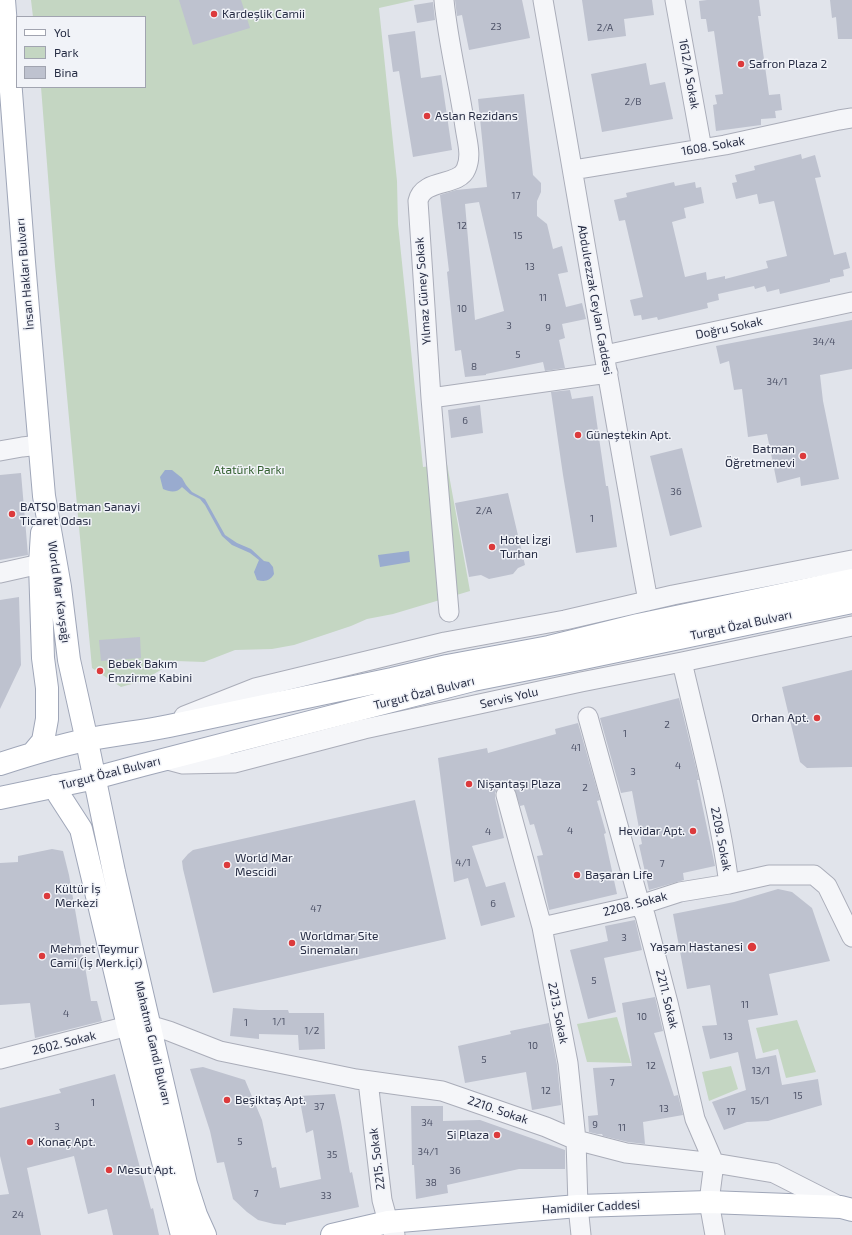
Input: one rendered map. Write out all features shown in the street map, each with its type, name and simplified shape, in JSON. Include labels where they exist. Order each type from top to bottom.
[{"type":"main road","name":"İnsan Hakları Bulvarı","points":[[4,0],[6,111],[24,262],[44,496]]},
{"type":"main road","name":"World Mar Kavşağı","points":[[33,753],[43,741],[47,719],[47,688],[43,658],[40,564],[44,496]]},
{"type":"main road","name":"World Mar Kavşağı","points":[[44,496],[60,587],[68,660],[95,778]]},
{"type":"main road","name":"Turgut Özal Bulvarı","points":[[0,764],[33,753],[87,740],[135,733],[447,666],[548,647],[852,580]]},
{"type":"main road","name":"Turgut Özal Bulvarı","points":[[0,798],[95,778],[473,680],[579,660],[852,602]]},
{"type":"main road","points":[[104,824],[113,791],[132,768]]},
{"type":"main road","name":"Mahatma Gandi Bulvarı","points":[[95,778],[139,1026],[182,1235]]},
{"type":"main road","name":"Mahatma Gandi Bulvarı","points":[[55,786],[58,794],[81,829],[186,1184],[196,1215],[205,1235]]},
{"type":"main road","name":"Hamidiler Caddesi","points":[[332,1235],[578,1206],[709,1202],[847,1209]]},
{"type":"street","name":"Yılmaz Güney Sokak","points":[[444,0],[470,159],[462,176],[426,190],[419,198],[418,202],[431,398],[449,612]]},
{"type":"street","name":"Abdulrezzak Ceylan Caddesi","points":[[543,0],[607,364],[620,448],[648,601]]},
{"type":"street","name":"1612/A Sokak","points":[[675,0],[702,149]]},
{"type":"street","name":"1608. Sokak","points":[[573,170],[725,145],[852,118]]},
{"type":"street","name":"Doğru Sokak","points":[[431,398],[607,364],[852,302]]},
{"type":"street","points":[[0,451],[40,445]]},
{"type":"street","points":[[169,726],[182,717],[255,688],[444,642],[565,620],[648,601],[852,560]]},
{"type":"street","points":[[0,573],[40,564]]},
{"type":"street","name":"Servis Yolu","points":[[167,759],[183,764],[234,763],[364,729],[852,626]]},
{"type":"street","name":"2209. Sokak","points":[[682,662],[711,787],[729,884],[769,875],[814,876],[827,886],[852,937]]},
{"type":"street","name":"2211. Sokak","points":[[588,717],[640,905],[647,922],[668,1003],[695,1119],[714,1162]]},
{"type":"street","name":"2213. Sokak","points":[[506,795],[542,927],[568,1062],[576,1140],[578,1206],[581,1235]]},
{"type":"street","name":"2208. Sokak","points":[[542,927],[640,905],[680,892],[729,884]]},
{"type":"street","name":"2602. Sokak","points":[[0,1059],[139,1026]]},
{"type":"street","name":"2210. Sokak","points":[[139,1026],[169,1031],[220,1051],[368,1081],[442,1091],[546,1127],[576,1140],[626,1153],[714,1162],[774,1173],[847,1209]]},
{"type":"street","name":"2215. Sokak","points":[[368,1081],[382,1200],[391,1229]]},
{"type":"street","points":[[714,1162],[709,1202],[715,1235]]},
{"type":"green space","name":"Atatürk Parkı","points":[[31,0],[415,0],[379,8],[397,181],[398,224],[423,467],[447,464],[470,591],[393,614],[367,619],[351,626],[294,645],[272,649],[235,650],[204,662],[176,661],[142,681],[121,687],[92,668],[55,266],[41,88],[146,88],[146,16],[33,16]]},
{"type":"green space","points":[[617,1017],[631,1063],[587,1062],[577,1024]]},
{"type":"green space","points":[[797,1020],[816,1072],[786,1078],[778,1049],[763,1053],[756,1028]]},
{"type":"green space","points":[[731,1066],[738,1089],[709,1101],[702,1072]]},
{"type":"water","points":[[165,470],[172,470],[182,478],[192,492],[205,499],[225,535],[237,543],[251,549],[264,561],[269,562],[273,567],[274,574],[269,580],[257,580],[254,572],[259,560],[250,553],[232,545],[222,536],[205,505],[200,499],[190,494],[182,487],[173,491],[163,489],[160,477]]},
{"type":"water","points":[[409,551],[410,562],[380,567],[378,555]]},
{"type":"building","name":"Kardeşlik Camii","points":[[179,0],[241,0],[250,28],[193,45]]},
{"type":"building","points":[[455,0],[522,0],[530,38],[469,50],[462,15],[457,16]]},
{"type":"building","points":[[582,0],[652,0],[654,15],[624,19],[626,36],[588,41]]},
{"type":"building","name":"Safron Plaza 2","points":[[759,0],[761,16],[758,16],[769,95],[780,94],[782,110],[775,111],[776,118],[761,119],[761,125],[716,131],[713,105],[717,104],[715,95],[723,94],[714,31],[708,32],[706,19],[701,19],[699,1]]},
{"type":"building","points":[[830,0],[852,0],[852,39],[838,39],[836,17],[832,18]]},
{"type":"building","points":[[433,2],[435,20],[417,23],[414,5]]},
{"type":"building","name":"Aslan Rezidans","points":[[415,31],[421,78],[441,75],[452,150],[413,157],[399,71],[393,72],[388,35]]},
{"type":"building","points":[[646,63],[650,85],[665,82],[673,119],[602,132],[591,74]]},
{"type":"building","points":[[524,94],[533,175],[541,183],[541,192],[537,201],[537,216],[547,224],[553,249],[562,246],[568,272],[558,274],[566,307],[582,303],[586,319],[562,324],[565,338],[559,340],[565,368],[545,371],[543,362],[486,375],[465,377],[461,350],[455,351],[447,272],[449,271],[440,195],[456,190],[487,187],[478,99]],"holes":[[[479,202],[504,311],[475,320],[465,204]]]},
{"type":"building","points":[[801,154],[802,159],[815,155],[821,177],[815,178],[834,255],[846,252],[850,268],[843,270],[844,276],[830,279],[830,282],[780,294],[779,289],[767,292],[765,286],[755,289],[754,286],[718,294],[719,300],[707,303],[708,308],[658,320],[657,317],[642,320],[641,315],[634,316],[630,300],[643,297],[625,220],[619,221],[614,200],[627,197],[626,193],[674,182],[675,186],[695,182],[696,188],[701,187],[704,203],[684,208],[686,218],[672,222],[685,277],[706,272],[707,280],[725,276],[725,279],[768,268],[766,261],[787,256],[774,201],[759,204],[757,194],[736,199],[732,183],[737,182],[735,175],[755,170],[754,166]]},
{"type":"building","points":[[852,320],[852,369],[820,375],[823,401],[839,479],[801,486],[800,477],[777,483],[767,434],[748,437],[742,389],[734,390],[729,361],[720,364],[716,346]]},
{"type":"building","points":[[570,390],[572,399],[593,396],[606,486],[608,486],[617,547],[576,553],[551,392]]},
{"type":"building","points":[[480,405],[483,433],[451,438],[448,410]]},
{"type":"building","points":[[682,448],[702,527],[670,536],[650,456]]},
{"type":"building","name":"BATSO Batman Sanayi Ticaret Odası","points":[[21,473],[28,555],[0,560],[0,475]]},
{"type":"building","name":"Hotel İzgi Turhan","points":[[508,493],[525,565],[518,568],[513,574],[489,579],[481,575],[469,577],[455,503]]},
{"type":"building","points":[[19,597],[21,665],[0,709],[0,600]]},
{"type":"building","points":[[140,637],[141,658],[101,661],[99,640]]},
{"type":"building","name":"Orhan Apt.","points":[[852,670],[852,767],[807,768],[800,762],[782,687]]},
{"type":"building","points":[[679,698],[699,780],[697,780],[715,866],[683,873],[684,880],[649,890],[639,845],[642,844],[632,791],[621,793],[600,718]]},
{"type":"building","points":[[578,723],[600,800],[597,801],[606,833],[604,834],[617,894],[549,910],[537,856],[543,855],[534,824],[530,825],[524,805],[520,806],[514,788],[503,784],[495,793],[495,798],[504,838],[472,846],[486,887],[505,882],[515,917],[481,926],[468,878],[454,882],[438,758],[487,748],[488,753],[556,734],[555,729]]},
{"type":"building","points":[[415,800],[446,939],[213,993],[183,869],[182,861],[188,854],[193,850]]},
{"type":"building","points":[[52,849],[63,851],[69,875],[91,1001],[97,1001],[102,1021],[35,1038],[30,1003],[0,1005],[0,863],[18,862],[18,856]]},
{"type":"building","points":[[778,889],[792,892],[812,908],[830,961],[769,974],[778,1015],[748,1020],[756,1059],[776,1055],[782,1085],[818,1079],[822,1105],[768,1121],[747,1122],[724,1130],[712,1102],[746,1090],[738,1052],[710,1059],[702,1026],[717,1025],[710,985],[687,989],[673,914],[734,902]]},
{"type":"building","points":[[635,920],[642,950],[604,958],[616,1012],[588,1019],[570,950],[608,941],[605,926]]},
{"type":"building","points":[[655,997],[663,1031],[654,1033],[674,1096],[678,1095],[683,1115],[643,1122],[645,1144],[628,1142],[603,1136],[602,1134],[589,1132],[588,1116],[598,1115],[593,1068],[632,1066],[622,1003]]},
{"type":"building","points":[[233,1008],[288,1010],[289,1013],[324,1013],[325,1049],[299,1050],[298,1035],[259,1034],[259,1039],[230,1036]]},
{"type":"building","points":[[549,1023],[557,1065],[561,1105],[532,1110],[526,1072],[465,1083],[458,1046],[511,1034],[510,1031]]},
{"type":"building","points":[[203,1067],[245,1080],[262,1120],[272,1168],[276,1167],[280,1188],[321,1179],[313,1130],[306,1133],[299,1096],[335,1094],[350,1173],[352,1172],[359,1207],[286,1223],[286,1225],[258,1220],[247,1212],[233,1199],[224,1162],[217,1163],[210,1131],[190,1069]]},
{"type":"building","points":[[115,1074],[151,1209],[153,1208],[159,1235],[113,1235],[107,1209],[88,1214],[74,1156],[27,1168],[41,1235],[0,1235],[0,1195],[9,1194],[0,1156],[0,1108],[61,1093],[59,1089]]},
{"type":"building","points":[[411,1106],[443,1106],[443,1121],[480,1120],[565,1150],[565,1169],[519,1169],[447,1185],[448,1193],[416,1199],[414,1165],[412,1165]]},
{"type":"place","name":"Kardeşlik Camii","points":[[214,14]]},
{"type":"place","name":"Safron Plaza 2","points":[[741,64]]},
{"type":"place","name":"Aslan Rezidans","points":[[427,116]]},
{"type":"place","name":"Güneştekin Apt.","points":[[578,435]]},
{"type":"place","name":"Batman Öğretmenevi","points":[[803,456]]},
{"type":"place","name":"BATSO Batman Sanayi Ticaret Odası","points":[[12,514]]},
{"type":"place","name":"Hotel İzgi Turhan","points":[[492,547]]},
{"type":"place","name":"Bebek Bakım Emzirme Kabini","points":[[100,671]]},
{"type":"place","name":"Orhan Apt.","points":[[817,718]]},
{"type":"place","name":"Nişantaşı Plaza","points":[[469,784]]},
{"type":"place","name":"Hevidar Apt.","points":[[693,831]]},
{"type":"place","name":"World Mar Mescidi","points":[[227,865]]},
{"type":"place","name":"Başaran Life","points":[[577,875]]},
{"type":"place","name":"Kültür İş Merkezi","points":[[47,896]]},
{"type":"place","name":"Worldmar Site Sinemaları","points":[[292,943]]},
{"type":"place","name":"Yaşam Hastanesi","points":[[752,947]]},
{"type":"place","name":"Mehmet Teymur Cami (İş Merk.İçi)","points":[[42,956]]},
{"type":"place","name":"Beşiktaş Apt.","points":[[227,1100]]},
{"type":"place","name":"Si Plaza","points":[[497,1135]]},
{"type":"place","name":"Konaç Apt.","points":[[30,1142]]},
{"type":"place","name":"Mesut Apt.","points":[[109,1170]]}]
